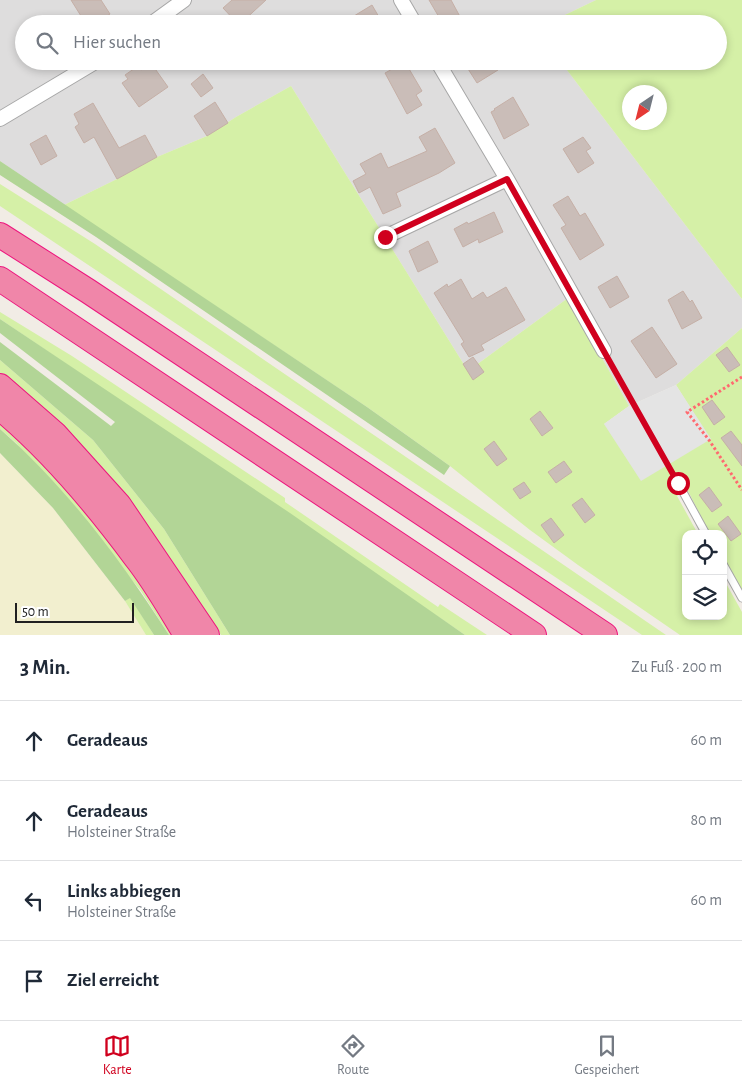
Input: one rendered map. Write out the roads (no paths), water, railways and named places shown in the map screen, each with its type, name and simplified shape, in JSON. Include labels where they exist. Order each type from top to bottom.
[{"type":"highway","points":[[0,235],[96,296],[605,635]]},
{"type":"highway","points":[[0,279],[534,635]]},
{"type":"highway","points":[[0,386],[55,434],[119,505],[207,635]]},
{"type":"highway","points":[[0,408],[26,429],[60,465],[103,516],[137,559],[186,635]]},
{"type":"street","points":[[163,15],[184,0]]},
{"type":"street","points":[[401,0],[410,15]]},
{"type":"street","points":[[0,119],[82,70]]},
{"type":"street","points":[[442,70],[507,179],[604,351]]},
{"type":"street","points":[[385,237],[507,179]]},
{"type":"lane","points":[[678,483],[704,530]]},
{"type":"lane","points":[[727,571],[742,598]]}]
